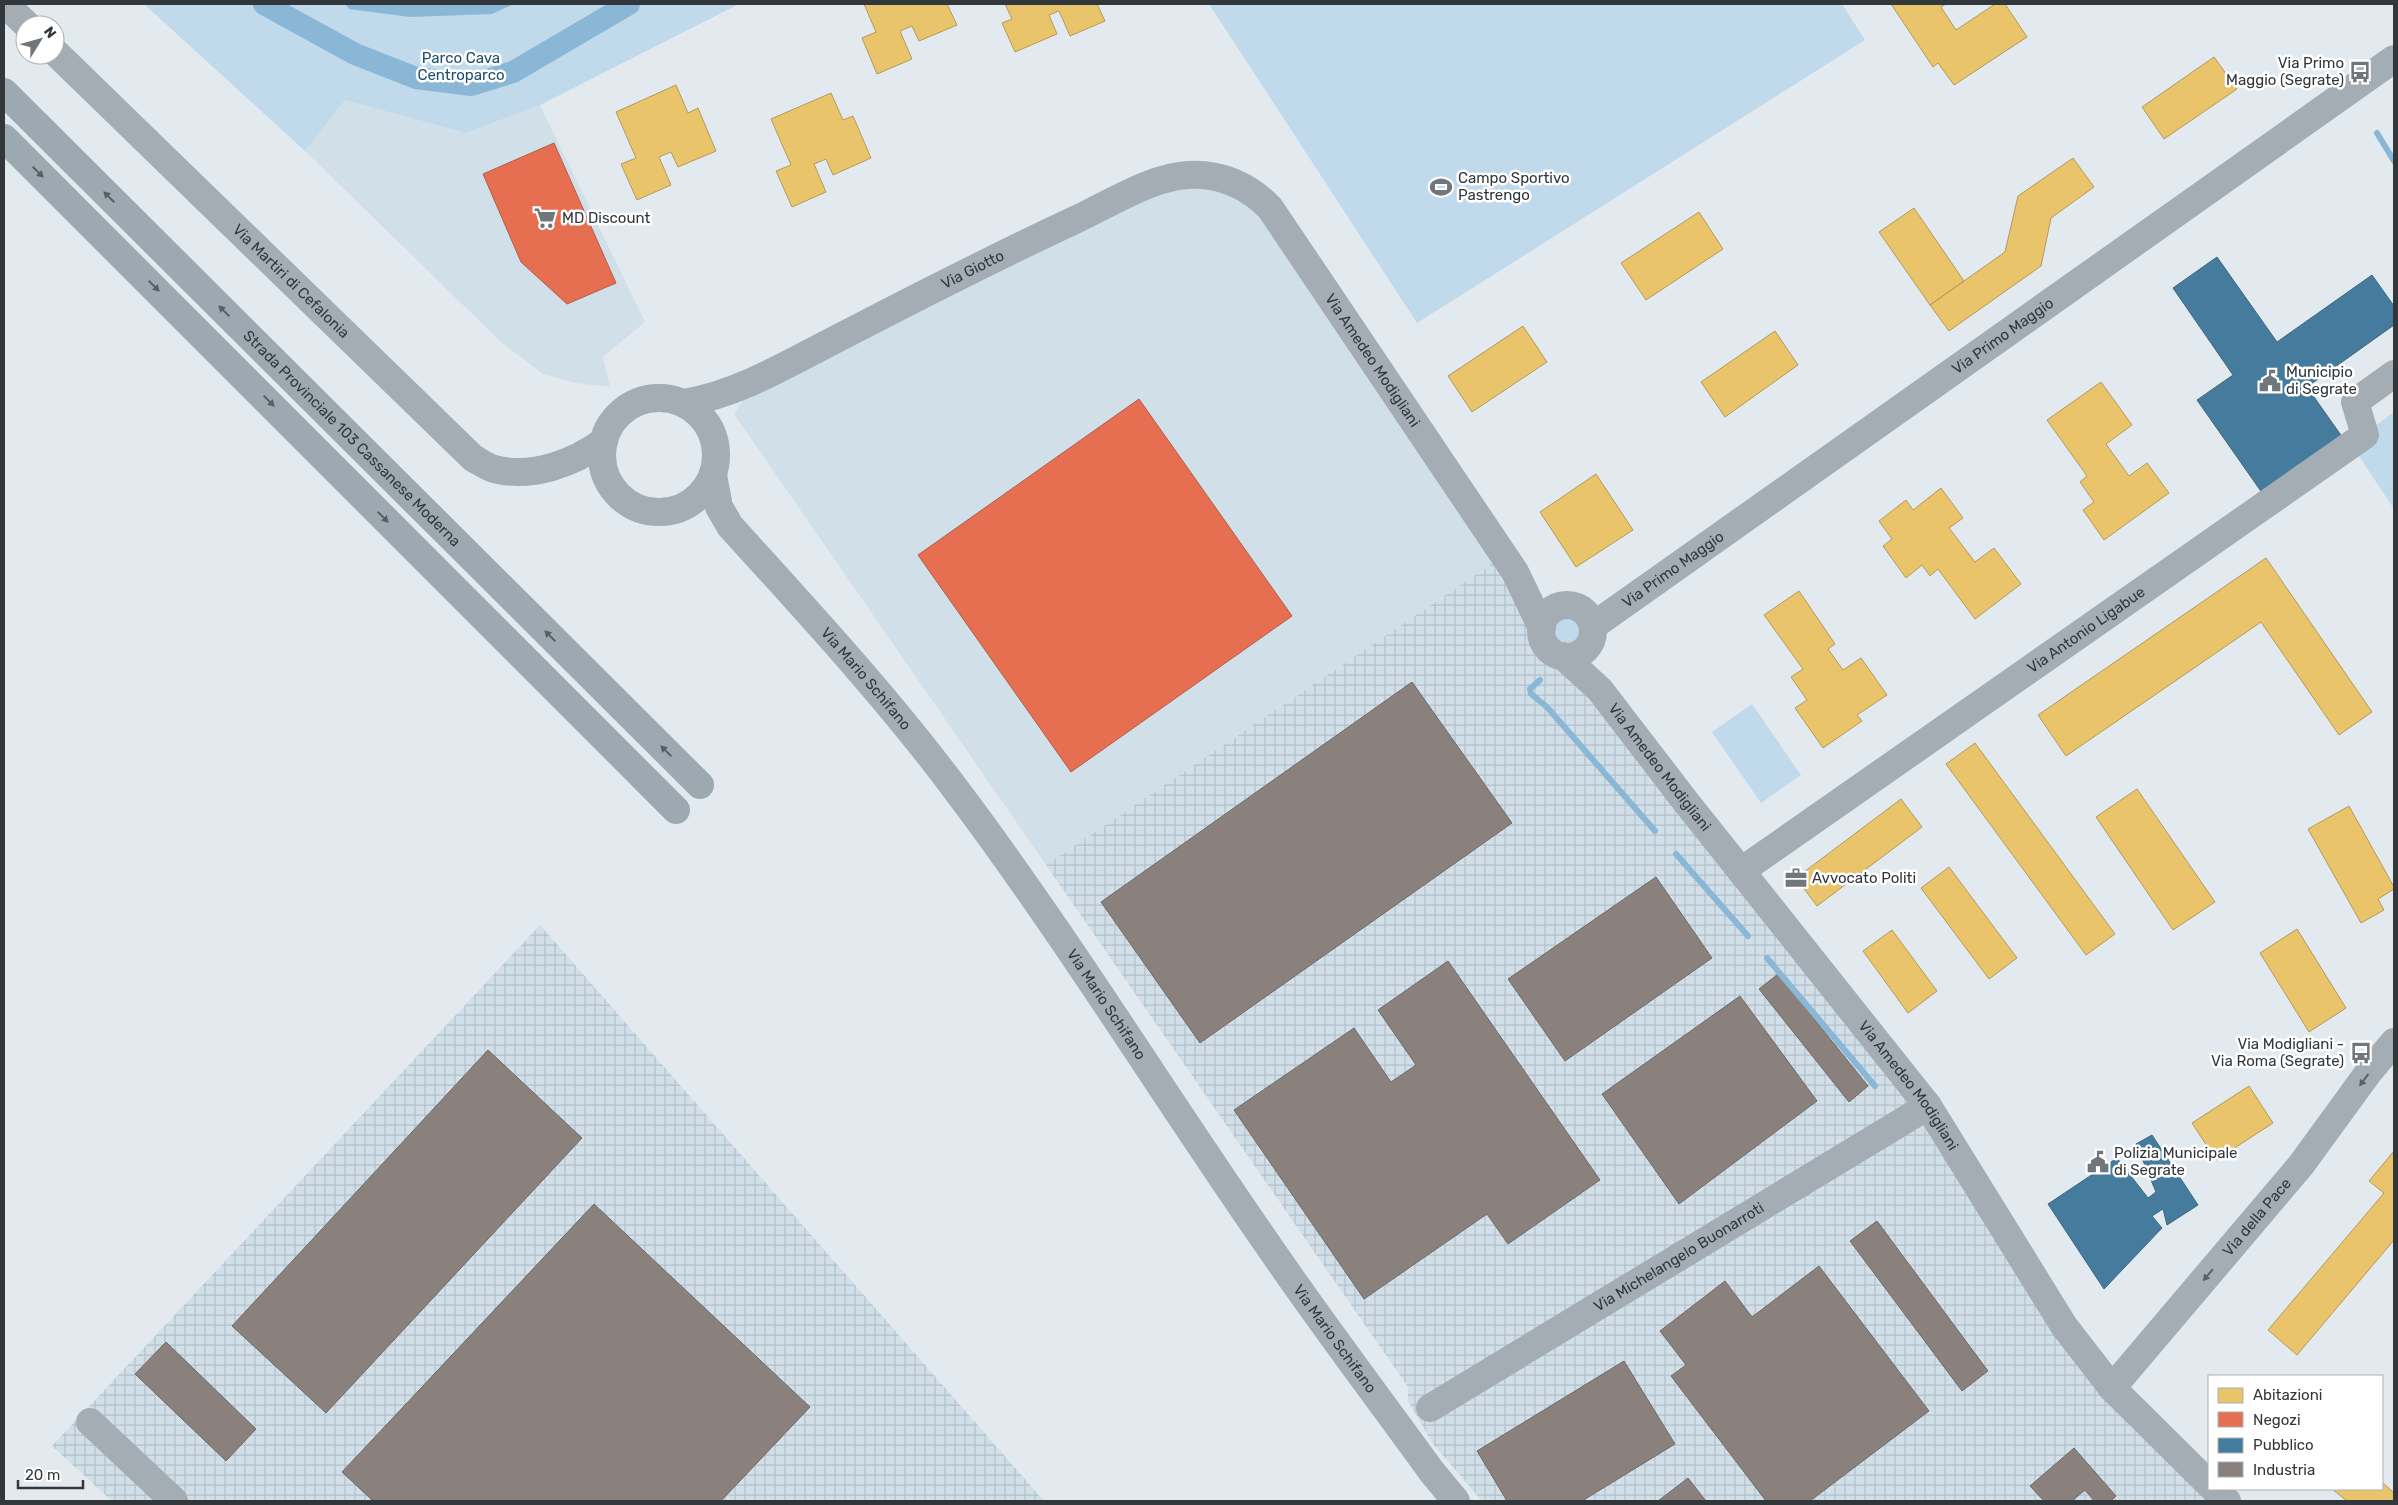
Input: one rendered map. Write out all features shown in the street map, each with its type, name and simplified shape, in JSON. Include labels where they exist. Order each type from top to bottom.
[{"type":"highway","name":"Strada Provinciale 103 Cassanese Moderna","points":[[4,92],[700,785]]},
{"type":"highway","points":[[4,138],[676,810]]},
{"type":"street","points":[[5,4],[17,15]]},
{"type":"street","name":"Via Primo Maggio","points":[[1583,626],[2394,59]]},
{"type":"street","name":"Via Martiri di Cefalonia","points":[[65,62],[473,458],[492,469],[526,471],[569,463],[604,441]]},
{"type":"street","name":"Via Giotto","points":[[684,404],[743,386],[974,268],[1128,195],[1180,176],[1208,176]]},
{"type":"street","name":"Via Amedeo Modigliani","points":[[1208,176],[1242,186],[1256,195],[1270,208],[1515,572],[1542,628],[1542,637],[1548,648],[1583,626]]},
{"type":"street","name":"Via Antonio Ligabue","points":[[1741,871],[2365,436],[2355,402],[2394,374]]},
{"type":"street","name":"Via Giotto","points":[[714,437],[721,410],[743,386]]},
{"type":"street","points":[[661,398],[684,404],[700,415],[714,437],[716,456],[713,475],[698,498],[684,507],[674,510],[656,512],[639,509],[624,500],[612,487],[604,469],[604,441],[615,419],[634,404],[647,399],[661,398]]},
{"type":"street","name":"Via Martiri di Cefalonia","points":[[544,468],[584,474],[612,487]]},
{"type":"street","name":"Via Mario Schifano","points":[[713,475],[719,507],[730,526],[894,710],[953,785],[1000,849],[1144,1059],[1266,1242],[1427,1465],[1456,1501]]},
{"type":"street","points":[[674,510],[730,526]]},
{"type":"street","name":"Via Amedeo Modigliani","points":[[1515,572],[1583,626],[1600,690],[1928,1106],[2064,1326],[2112,1388],[2208,1483]]},
{"type":"street","name":"Via della Pace","points":[[2112,1388],[2301,1165],[2368,1073],[2394,1042]]},
{"type":"street","name":"Via Michelangelo Buonarroti","points":[[1430,1408],[1928,1106]]},
{"type":"street","points":[[90,1422],[174,1501]]},
{"type":"street","points":[[2215,1490],[2227,1501]]},
{"type":"shaded area","points":[[345,100],[466,133],[540,105],[645,322],[603,357],[610,387],[576,383],[543,374],[502,343],[305,151]]},
{"type":"shaded area","points":[[1197,182],[1250,200],[1499,559],[1046,865],[734,414],[748,393],[1163,186]]},
{"type":"shaded area","points":[[1499,559],[1536,629],[1538,644],[1547,655],[1560,663],[1593,695],[1919,1104],[2056,1329],[2211,1501],[1482,1501],[1433,1444],[1408,1401],[1408,1387],[1046,865]]},
{"type":"shaded area","points":[[540,925],[1044,1501],[112,1501],[52,1446]]},
{"type":"green space","name":"Parco Cava Centroparco","points":[[144,4],[739,4],[540,105],[466,133],[345,100],[305,151]]},
{"type":"green space","points":[[1209,4],[1842,4],[1865,40],[1417,323]]},
{"type":"green space","points":[[2394,412],[2394,509],[2351,444]]},
{"type":"green space","points":[[1568,614],[1575,615],[1580,619],[1584,624],[1584,638],[1580,643],[1575,647],[1568,648],[1561,647],[1556,643],[1552,638],[1551,631],[1552,624],[1556,619],[1561,615]]},
{"type":"green space","points":[[1752,704],[1801,775],[1761,803],[1712,732]]},
{"type":"water","points":[[345,4],[514,4],[492,14],[410,17],[349,9]]},
{"type":"building: Abitazioni","points":[[864,4],[947,4],[957,25],[919,41],[912,26],[900,31],[912,59],[877,74],[862,38],[876,32]]},
{"type":"building: Abitazioni","points":[[1005,4],[1097,4],[1105,21],[1070,36],[1059,11],[1049,15],[1057,34],[1015,52],[1002,23],[1012,19]]},
{"type":"building: Abitazioni","points":[[1891,4],[1946,4],[1941,7],[1956,30],[1995,4],[2005,4],[2027,37],[1954,85],[1938,63],[1933,67]]},
{"type":"building: Abitazioni","points":[[2214,57],[2237,89],[2164,139],[2142,107]]},
{"type":"building: Abitazioni","points":[[676,85],[688,113],[698,108],[716,151],[678,167],[671,152],[659,157],[671,185],[637,200],[621,164],[636,158],[616,112]]},
{"type":"building: Abitazioni","points":[[831,93],[843,120],[853,116],[871,158],[833,175],[826,159],[814,164],[826,192],[792,207],[776,171],[791,165],[771,119]]},
{"type":"building: Abitazioni","points":[[2073,158],[2094,187],[2051,218],[2041,266],[1949,331],[1930,305],[2005,252],[2018,196]]},
{"type":"building: Abitazioni","points":[[1914,208],[1964,281],[1930,305],[1879,232]]},
{"type":"building: Abitazioni","points":[[1699,212],[1723,249],[1646,300],[1621,263]]},
{"type":"building: Abitazioni","points":[[1523,326],[1547,362],[1472,412],[1448,376]]},
{"type":"building: Abitazioni","points":[[1775,331],[1798,365],[1725,417],[1701,382]]},
{"type":"building: Abitazioni","points":[[2101,382],[2132,425],[2106,444],[2129,476],[2147,463],[2169,493],[2104,540],[2083,510],[2094,502],[2080,482],[2087,476],[2047,420]]},
{"type":"building: Abitazioni","points":[[1596,474],[1633,530],[1576,567],[1540,512]]},
{"type":"building: Abitazioni","points":[[1941,488],[1963,518],[1949,528],[1975,562],[1994,548],[2021,584],[1975,619],[1938,569],[1930,576],[1922,565],[1906,578],[1883,546],[1892,539],[1879,521],[1906,500],[1913,510]]},
{"type":"building: Abitazioni","points":[[2266,558],[2372,712],[2339,735],[2261,622],[2066,756],[2038,715]]},
{"type":"building: Abitazioni","points":[[1799,591],[1835,644],[1828,649],[1843,670],[1861,658],[1887,695],[1857,715],[1862,721],[1823,748],[1795,708],[1807,700],[1791,677],[1803,669],[1764,615]]},
{"type":"building: Abitazioni","points":[[1975,743],[2115,934],[2086,955],[1946,764]]},
{"type":"building: Abitazioni","points":[[2137,789],[2215,902],[2173,930],[2096,817]]},
{"type":"building: Abitazioni","points":[[1901,799],[1922,827],[1817,906],[1796,878]]},
{"type":"building: Abitazioni","points":[[2349,806],[2394,887],[2394,889],[2378,899],[2384,910],[2361,923],[2308,829]]},
{"type":"building: Abitazioni","points":[[1949,867],[2017,958],[1989,979],[1921,888]]},
{"type":"building: Abitazioni","points":[[2297,929],[2346,1008],[2309,1032],[2260,953]]},
{"type":"building: Abitazioni","points":[[1892,930],[1937,991],[1908,1013],[1863,951]]},
{"type":"building: Abitazioni","points":[[2249,1086],[2273,1123],[2216,1160],[2192,1123]]},
{"type":"building: Abitazioni","points":[[2394,1151],[2394,1240],[2297,1355],[2268,1330],[2384,1193],[2369,1181]]},
{"type":"building: Abitazioni","points":[[2383,1483],[2394,1493],[2394,1501],[2347,1501],[2333,1490],[2383,1490]]},
{"type":"building: Negozi","name":"MD Discount","points":[[554,143],[616,283],[567,304],[521,262],[483,174]]},
{"type":"building: Negozi","points":[[1139,399],[1292,616],[1071,772],[918,555]]},
{"type":"building: Pubblico","name":"Municipio di Segrate","points":[[2217,257],[2277,342],[2372,275],[2394,306],[2394,325],[2307,387],[2345,441],[2265,497],[2197,400],[2233,375],[2173,288]]},
{"type":"building: Pubblico","points":[[2152,1135],[2198,1205],[2167,1225],[2163,1209],[2152,1216],[2162,1228],[2104,1289],[2048,1204],[2117,1158],[2148,1198],[2156,1192],[2136,1144]]},
{"type":"building: Industria","points":[[1412,682],[1512,823],[1200,1043],[1101,902]]},
{"type":"building: Industria","points":[[1656,877],[1712,958],[1565,1061],[1508,979]]},
{"type":"building: Industria","points":[[1448,961],[1600,1180],[1508,1244],[1487,1214],[1364,1299],[1234,1110],[1354,1028],[1391,1082],[1416,1065],[1378,1010]]},
{"type":"building: Industria","points":[[1778,974],[1868,1086],[1849,1102],[1759,989]]},
{"type":"building: Industria","points":[[1740,996],[1817,1101],[1679,1204],[1602,1094]]},
{"type":"building: Industria","points":[[488,1050],[582,1138],[326,1413],[232,1326]]},
{"type":"building: Industria","points":[[594,1204],[810,1407],[721,1501],[373,1501],[342,1472]]},
{"type":"building: Industria","points":[[1877,1221],[1988,1371],[1962,1391],[1850,1241]]},
{"type":"building: Industria","points":[[1819,1266],[1929,1411],[1810,1501],[1766,1501],[1671,1376],[1686,1365],[1660,1331],[1725,1281],[1752,1317]]},
{"type":"building: Industria","points":[[166,1342],[256,1429],[226,1461],[135,1374]]},
{"type":"building: Industria","points":[[1624,1361],[1675,1444],[1582,1501],[1507,1501],[1477,1451]]},
{"type":"building: Industria","points":[[2074,1448],[2116,1496],[2111,1501],[2094,1501],[2085,1490],[2072,1501],[2044,1501],[2030,1486]]},
{"type":"building: Industria","points":[[1688,1478],[1706,1501],[1658,1501]]},
{"type":"waterway","points":[[264,4],[355,54],[416,78],[471,85],[513,72],[629,4]]},
{"type":"waterway","points":[[2377,133],[2394,161]]},
{"type":"waterway","points":[[1540,680],[1530,689],[1531,694],[1547,707],[1655,831]]},
{"type":"waterway","points":[[1676,854],[1748,936]]},
{"type":"waterway","points":[[1767,958],[1875,1086]]},
{"type":"place","name":"Via Primo Maggio (Segrate)","points":[[2360,72]]},
{"type":"place","name":"Campo Sportivo Pastrengo","points":[[1441,187]]},
{"type":"place","name":"MD Discount","points":[[545,218]]},
{"type":"place","name":"Municipio di Segrate","points":[[2270,381]]},
{"type":"place","name":"Avvocato Politi","points":[[1796,878]]},
{"type":"place","name":"Via Modigliani - Via Roma (Segrate)","points":[[2361,1053]]},
{"type":"place","name":"Polizia Municipale di Segrate","points":[[2098,1162]]}]
